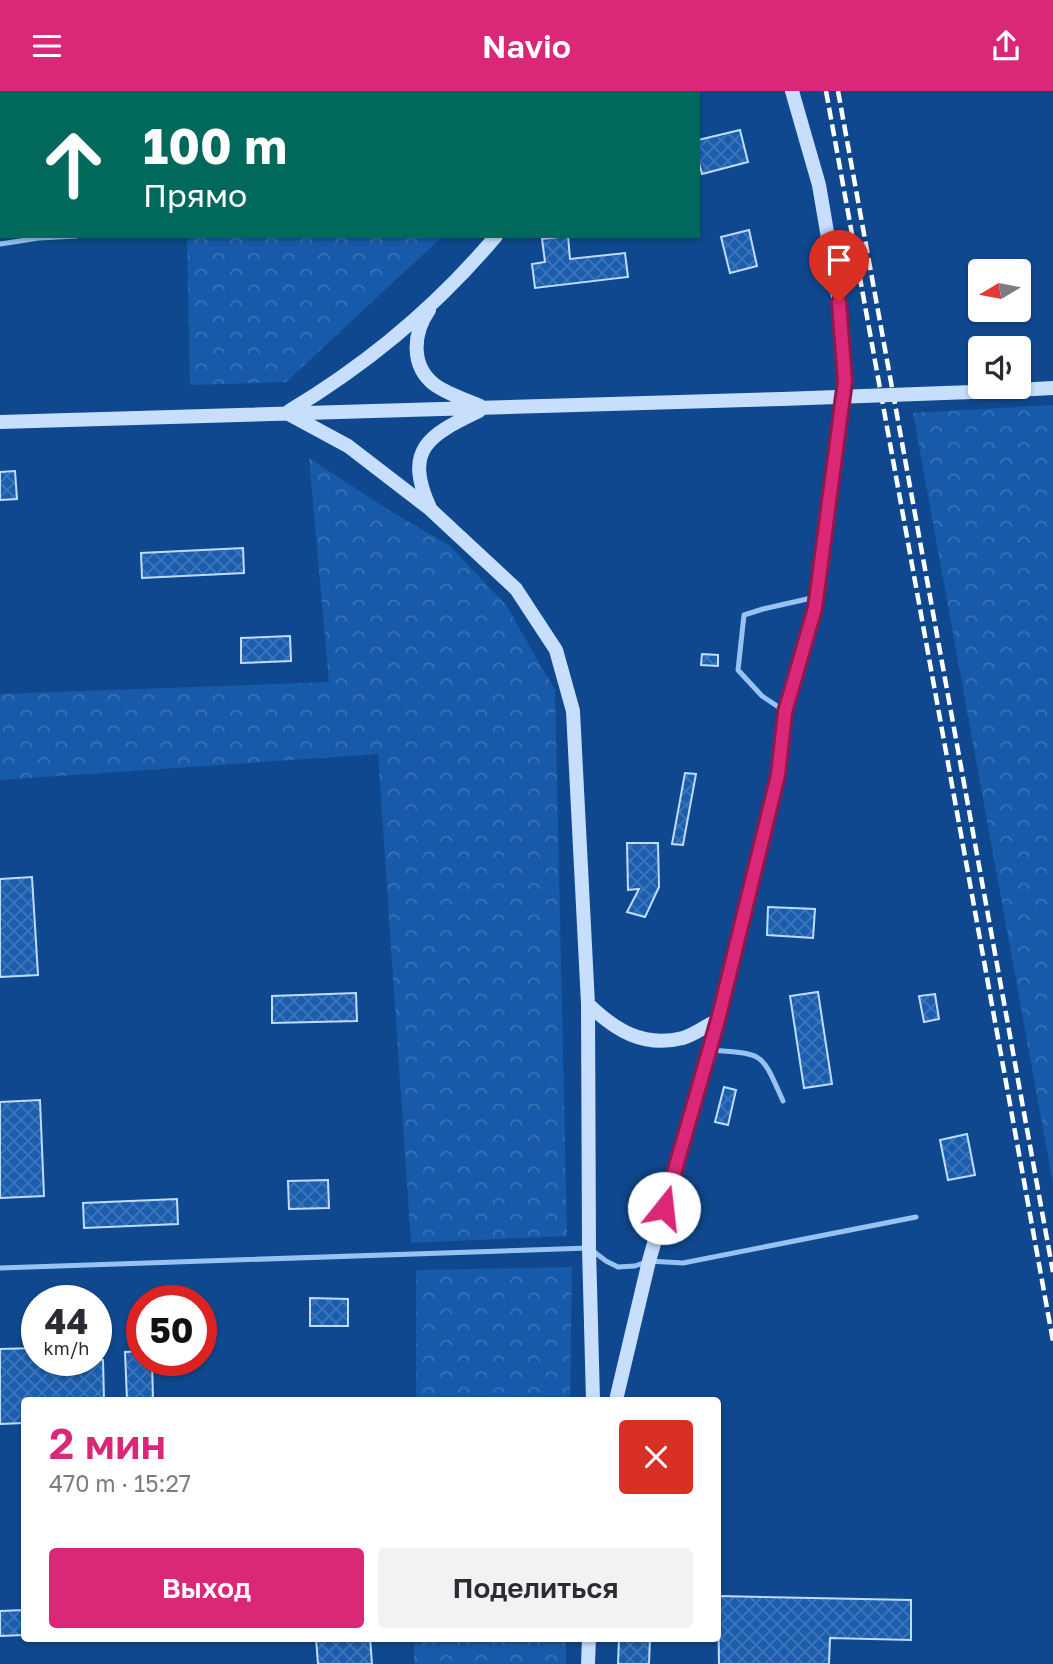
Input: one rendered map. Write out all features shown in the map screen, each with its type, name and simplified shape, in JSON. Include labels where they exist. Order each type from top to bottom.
[{"type":"main road","points":[[617,1397],[649,1261],[718,1020],[778,775],[785,712],[816,597],[845,381],[839,302],[819,185],[792,91]]},
{"type":"main road","points":[[287,413],[323,391],[367,358],[439,294],[494,238]]},
{"type":"main road","points":[[439,294],[417,332],[417,355],[421,366],[435,384],[484,408]]},
{"type":"main road","points":[[0,422],[782,399],[1053,388]]},
{"type":"main road","points":[[430,509],[418,475],[423,450],[433,437],[446,427],[484,408]]},
{"type":"main road","points":[[287,413],[348,446],[430,509],[516,589],[556,650],[573,711],[588,1004],[593,1397]]},
{"type":"main road","points":[[588,1004],[606,1022],[637,1039],[655,1041],[684,1038],[718,1020]]},
{"type":"main road","points":[[588,1664],[589,1642]]},
{"type":"lane","points":[[0,244],[39,238]]},
{"type":"lane","points":[[785,712],[761,696],[738,670],[744,615],[816,597]]},
{"type":"lane","points":[[709,1050],[750,1053],[764,1060],[783,1101]]},
{"type":"lane","points":[[0,1268],[589,1248],[618,1267],[635,1266],[649,1261],[683,1263],[916,1217]]},
{"type":"green space","points":[[187,238],[441,238],[286,382],[190,385]]},
{"type":"green space","points":[[1053,405],[1053,1184],[913,413]]},
{"type":"green space","points":[[309,458],[449,545],[506,605],[555,690],[567,1236],[411,1243],[378,754],[0,780],[0,694],[329,682]]},
{"type":"green space","points":[[572,1267],[570,1397],[416,1397],[416,1270]]},
{"type":"green space","points":[[414,1642],[566,1642],[566,1664],[414,1664]]},
{"type":"building","points":[[740,130],[748,162],[702,174],[700,140]]},
{"type":"building","points":[[749,230],[757,266],[730,273],[721,237]]},
{"type":"building","points":[[568,238],[570,259],[625,253],[628,277],[535,288],[532,264],[545,262],[542,239]]},
{"type":"building","points":[[15,471],[17,499],[0,500],[0,472]]},
{"type":"building","points":[[243,548],[244,573],[142,578],[141,553]]},
{"type":"building","points":[[290,636],[291,661],[241,663],[241,638]]},
{"type":"building","points":[[702,654],[718,655],[718,666],[701,665]]},
{"type":"building","points":[[685,773],[696,774],[683,845],[672,844]]},
{"type":"building","points":[[627,843],[658,843],[659,887],[645,917],[627,912],[639,889],[628,890]]},
{"type":"building","points":[[32,877],[38,975],[0,977],[0,879]]},
{"type":"building","points":[[768,907],[815,909],[813,938],[767,935]]},
{"type":"building","points":[[818,992],[832,1084],[804,1088],[790,996]]},
{"type":"building","points":[[356,993],[357,1021],[272,1023],[272,996]]},
{"type":"building","points":[[935,994],[939,1019],[924,1022],[919,996]]},
{"type":"building","points":[[724,1087],[736,1090],[728,1125],[715,1122]]},
{"type":"building","points":[[40,1100],[44,1196],[0,1198],[0,1102]]},
{"type":"building","points":[[967,1134],[975,1175],[948,1180],[940,1140]]},
{"type":"building","points":[[328,1180],[329,1208],[289,1209],[288,1181]]},
{"type":"building","points":[[177,1199],[178,1224],[84,1228],[83,1203]]},
{"type":"building","points":[[310,1298],[348,1299],[348,1326],[310,1326]]},
{"type":"building","points":[[21,1348],[21,1376],[103,1376],[104,1397],[21,1397],[21,1423],[0,1424],[0,1349]]},
{"type":"building","points":[[126,1376],[152,1376],[153,1397],[127,1397]]},
{"type":"building","points":[[721,1596],[911,1600],[911,1640],[830,1638],[829,1664],[719,1664]]},
{"type":"building","points":[[21,1610],[21,1635],[0,1636],[0,1611]]},
{"type":"building","points":[[316,1642],[370,1642],[372,1664],[318,1664]]},
{"type":"building","points":[[619,1642],[650,1642],[649,1664],[618,1664]]},
{"type":"railway","points":[[826,91],[1053,1341]]},
{"type":"railway","points":[[838,91],[1053,1272]]},
{"type":"route","points":[[664,1208],[718,1020],[778,775],[785,712],[815,608],[845,381],[839,302]]}]
